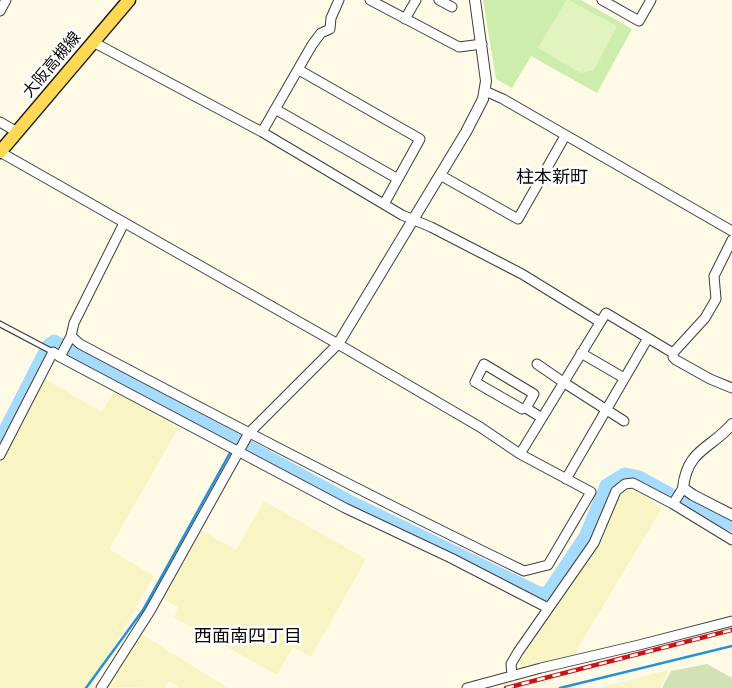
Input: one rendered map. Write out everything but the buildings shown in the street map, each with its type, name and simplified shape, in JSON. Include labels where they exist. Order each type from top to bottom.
[{"type":"main road","name":"大阪高槻線","points":[[0,152],[129,0]]},
{"type":"street","points":[[0,11],[6,0]]},
{"type":"street","points":[[262,132],[312,45],[321,34],[330,29],[331,18],[339,0]]},
{"type":"street","points":[[370,0],[459,47],[482,44]]},
{"type":"street","points":[[406,19],[416,0]]},
{"type":"street","points":[[440,0],[452,7]]},
{"type":"street","points":[[101,688],[150,611],[250,433],[338,344],[478,109],[485,91],[486,75],[475,0]]},
{"type":"street","points":[[602,0],[639,21],[651,0]]},
{"type":"street","points":[[93,42],[262,132],[384,204],[522,274],[600,322]]},
{"type":"street","points":[[299,70],[420,139],[384,204]]},
{"type":"street","points":[[485,91],[503,99],[732,231]]},
{"type":"street","points":[[275,109],[398,179]]},
{"type":"street","points":[[0,122],[17,132]]},
{"type":"street","points":[[440,174],[518,220],[565,136]]},
{"type":"street","points":[[0,152],[338,344],[480,427],[520,454],[591,492],[548,565],[524,571],[250,433],[80,344],[71,336]]},
{"type":"street","points":[[0,455],[56,355],[71,336],[74,322],[124,223]]},
{"type":"street","points":[[673,353],[706,318],[716,299],[714,276],[732,240]]},
{"type":"street","points":[[520,454],[606,313],[673,353],[673,357],[676,360],[710,379],[732,388]]},
{"type":"street","points":[[566,479],[648,338]]},
{"type":"street","points":[[581,353],[624,378]]},
{"type":"street","points":[[56,355],[345,508],[451,558],[548,608]]},
{"type":"street","points":[[526,408],[534,394],[484,364],[475,382],[522,409],[526,408],[542,418]]},
{"type":"street","points":[[537,364],[605,410],[624,420]]},
{"type":"street","points":[[673,504],[683,488],[688,464],[732,424]]},
{"type":"street","points":[[512,676],[511,664],[518,652],[594,542],[616,491],[625,484],[633,483],[673,504],[732,540]]},
{"type":"street","points":[[683,488],[732,515]]},
{"type":"street","points":[[467,688],[732,621]]},
{"type":"lane","points":[[0,324],[56,355]]},
{"type":"shaded area","points":[[45,379],[102,412],[115,390],[179,427],[109,549],[154,576],[90,688],[0,688],[0,456]]},
{"type":"shaded area","points":[[628,489],[647,497],[662,508],[570,661],[526,672],[519,663],[601,541],[619,493]]},
{"type":"shaded area","points":[[264,501],[366,559],[311,657],[293,647],[277,675],[173,617],[178,607],[161,598],[200,529],[236,550]]},
{"type":"shaded area","points":[[140,633],[228,688],[179,688],[169,681],[164,688],[106,687]]},
{"type":"shaded area","points":[[669,670],[660,688],[597,688]]},
{"type":"green space","points":[[483,0],[581,0],[632,29],[597,93],[531,56],[512,88],[496,79]]},
{"type":"green space","points":[[566,0],[617,26],[594,70],[581,73],[538,48]]},
{"type":"green space","points":[[707,664],[732,678],[732,688],[662,688],[671,671]]},
{"type":"waterway","points":[[0,442],[49,346],[54,342],[351,503],[539,594],[548,594],[586,537],[607,486],[625,475],[639,478],[679,500],[732,524]]},
{"type":"waterway","points":[[234,446],[237,441]]},
{"type":"waterway","points":[[86,688],[143,610],[231,451]]},
{"type":"waterway","points":[[560,688],[732,646]]},
{"type":"railway","points":[[506,688],[732,630]]},
{"type":"district","name":"柱本新町","points":[[552,178]]},
{"type":"district","name":"西面南四丁目","points":[[248,637]]}]
